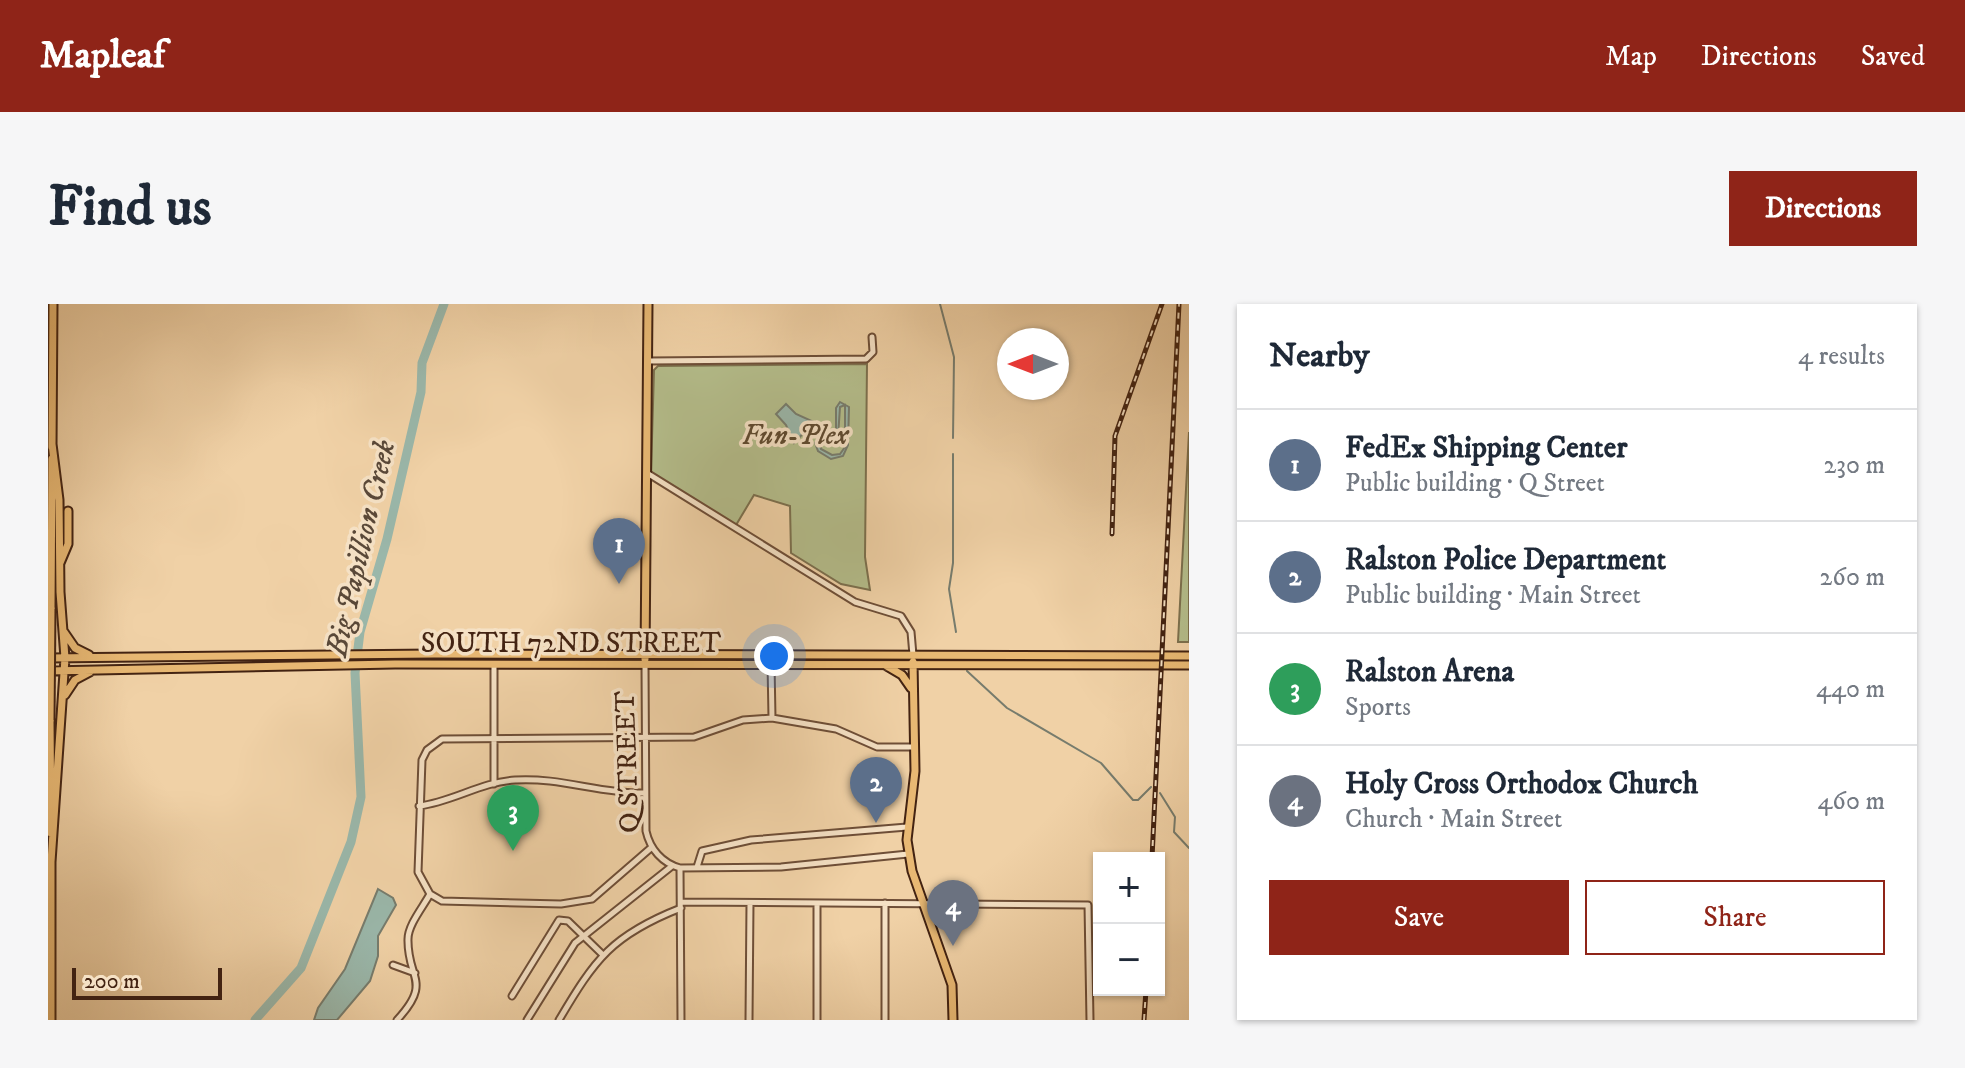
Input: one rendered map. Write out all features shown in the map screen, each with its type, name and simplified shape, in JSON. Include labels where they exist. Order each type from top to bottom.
[{"type":"main road","points":[[51,1020],[53,304]]},
{"type":"main road","name":"Q STREET","points":[[645,665],[648,304]]},
{"type":"main road","points":[[51,862],[65,658],[59,565],[59,500],[52,444]]},
{"type":"main road","points":[[59,565],[68,544],[68,511]]},
{"type":"main road","points":[[62,623],[66,637],[75,648],[110,659]]},
{"type":"main road","points":[[48,647],[57,644],[62,636]]},
{"type":"main road","name":"SOUTH 72ND STREET","points":[[48,658],[335,655],[1189,656]]},
{"type":"main road","points":[[913,655],[915,781],[907,827],[908,854],[952,985],[953,1020]]},
{"type":"main road","points":[[494,665],[537,656]]},
{"type":"main road","name":"SOUTH 72ND STREET","points":[[48,671],[333,664],[1189,665]]},
{"type":"main road","points":[[883,664],[902,675],[912,690]]},
{"type":"main road","points":[[61,704],[75,680],[86,673],[111,669]]},
{"type":"main road","points":[[48,681],[59,686],[62,694]]},
{"type":"street","points":[[648,361],[866,359],[871,356],[872,337]]},
{"type":"street","points":[[647,473],[855,602],[901,616],[911,632],[913,655]]},
{"type":"street","points":[[772,655],[772,718]]},
{"type":"street","points":[[494,665],[494,784]]},
{"type":"street","name":"Q STREET","points":[[645,665],[646,831],[652,847],[680,868]]},
{"type":"street","points":[[652,847],[592,899],[584,901],[459,903],[430,894],[418,872],[422,760],[433,744],[442,739],[694,737],[743,720],[772,718],[836,729],[877,747],[915,747]]},
{"type":"street","points":[[419,806],[435,804],[494,784],[560,780],[623,794],[645,793]]},
{"type":"street","points":[[697,867],[702,851],[738,842],[907,827]]},
{"type":"street","points":[[681,1020],[680,868],[781,867],[908,854]]},
{"type":"street","points":[[527,1020],[568,951],[584,934],[672,865]]},
{"type":"street","points":[[397,1020],[410,1005],[417,989],[408,943],[409,933],[430,894]]},
{"type":"street","points":[[749,1020],[750,903]]},
{"type":"street","points":[[817,903],[817,1020]]},
{"type":"street","points":[[885,903],[885,1020]]},
{"type":"street","points":[[559,1020],[602,954],[639,927],[681,905],[924,903],[1088,905],[1090,1020]]},
{"type":"street","points":[[512,996],[559,920],[568,921],[602,954]]},
{"type":"street","points":[[393,965],[416,974]]},
{"type":"green space","name":"Fun-Plex","points":[[867,364],[865,557],[870,590],[841,584],[791,553],[790,506],[754,495],[736,525],[651,473],[654,370],[658,366]]},
{"type":"green space","points":[[1189,432],[1189,642],[1178,642]]},
{"type":"shaded area","points":[[840,402],[849,407],[848,445],[843,456],[831,459],[818,451],[815,443],[821,435],[836,434],[836,408]],"holes":[[[845,405],[845,447],[840,454],[832,455],[821,449],[819,441],[824,437],[838,437],[840,407]]]},
{"type":"shaded area","points":[[786,404],[796,414],[814,422],[794,443],[786,425],[776,414]]},
{"type":"shaded area","points":[[378,889],[393,898],[396,905],[378,936],[378,956],[370,981],[337,1020],[314,1020],[318,1008],[345,969]]},
{"type":"waterway","name":"Big Papillion Creek","points":[[255,1020],[301,968],[351,842],[361,797],[355,673],[360,632],[387,539],[421,392],[422,363],[444,304]]},
{"type":"waterway","points":[[940,304],[954,357],[953,438]]},
{"type":"waterway","points":[[953,454],[953,563],[949,589],[956,632]]},
{"type":"waterway","points":[[967,671],[1007,708],[1101,763],[1133,800],[1138,800],[1151,787]]},
{"type":"waterway","points":[[1160,793],[1175,817],[1174,832],[1189,848]]},
{"type":"railway","points":[[1112,534],[1115,436],[1162,304]]},
{"type":"railway","points":[[1152,852],[1179,304]]},
{"type":"railway","points":[[1144,1020],[1146,996]]},
{"type":"place","name":"FedEx Shipping Center","points":[[619,584]]},
{"type":"place","name":"Ralston Police Department","points":[[876,823]]},
{"type":"place","name":"Ralston Arena","points":[[513,851]]},
{"type":"place","name":"Holy Cross Orthodox Church","points":[[953,946]]}]
